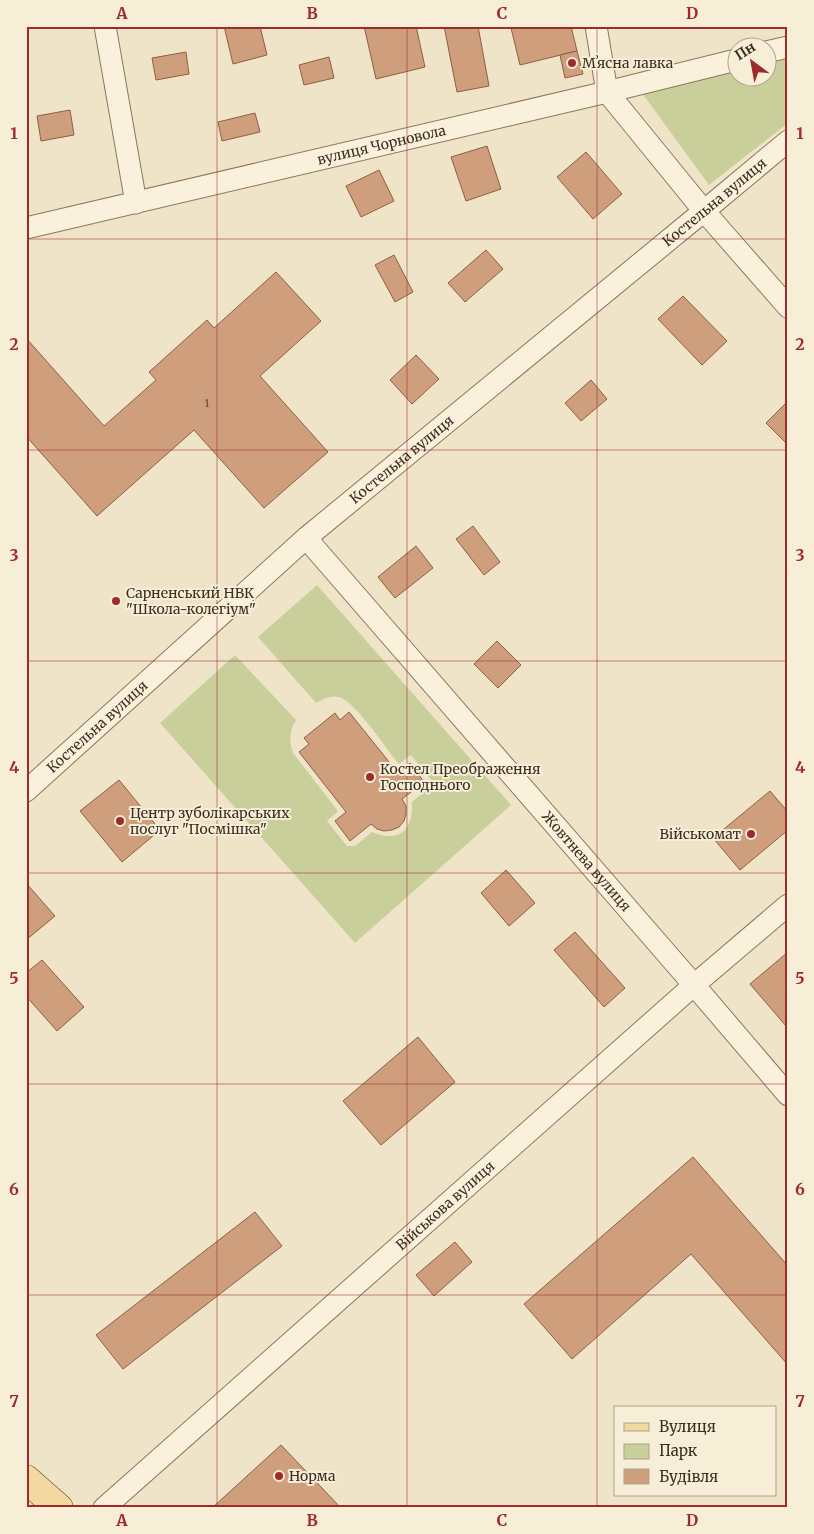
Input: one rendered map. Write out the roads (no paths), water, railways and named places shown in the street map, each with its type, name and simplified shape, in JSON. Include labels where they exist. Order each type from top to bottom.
[{"type":"main road","points":[[26,1479],[59,1508]]},
{"type":"street","points":[[105,26],[136,203]]},
{"type":"street","points":[[596,26],[607,92],[704,211],[788,307]]},
{"type":"street","name":"вулиця Чорновола","points":[[26,228],[726,62]]},
{"type":"street","name":"Костельна вулиця","points":[[26,791],[306,538],[788,140]]},
{"type":"street","name":"Жовтнева вулиця","points":[[306,538],[788,1095]]},
{"type":"street","name":"Військова вулиця","points":[[104,1508],[694,985],[788,905]]},
{"type":"place","name":"Мʼясна лавка","points":[[572,63]]},
{"type":"place","name":"Сарненський НВК \"Школа-колегіум\"","points":[[116,601]]},
{"type":"place","name":"Костел Преображення Господнього","points":[[370,777]]},
{"type":"place","name":"Центр зуболікарських послуг \"Посмішка\"","points":[[120,821]]},
{"type":"place","name":"Військомат","points":[[751,834]]},
{"type":"place","name":"Норма","points":[[279,1476]]}]
